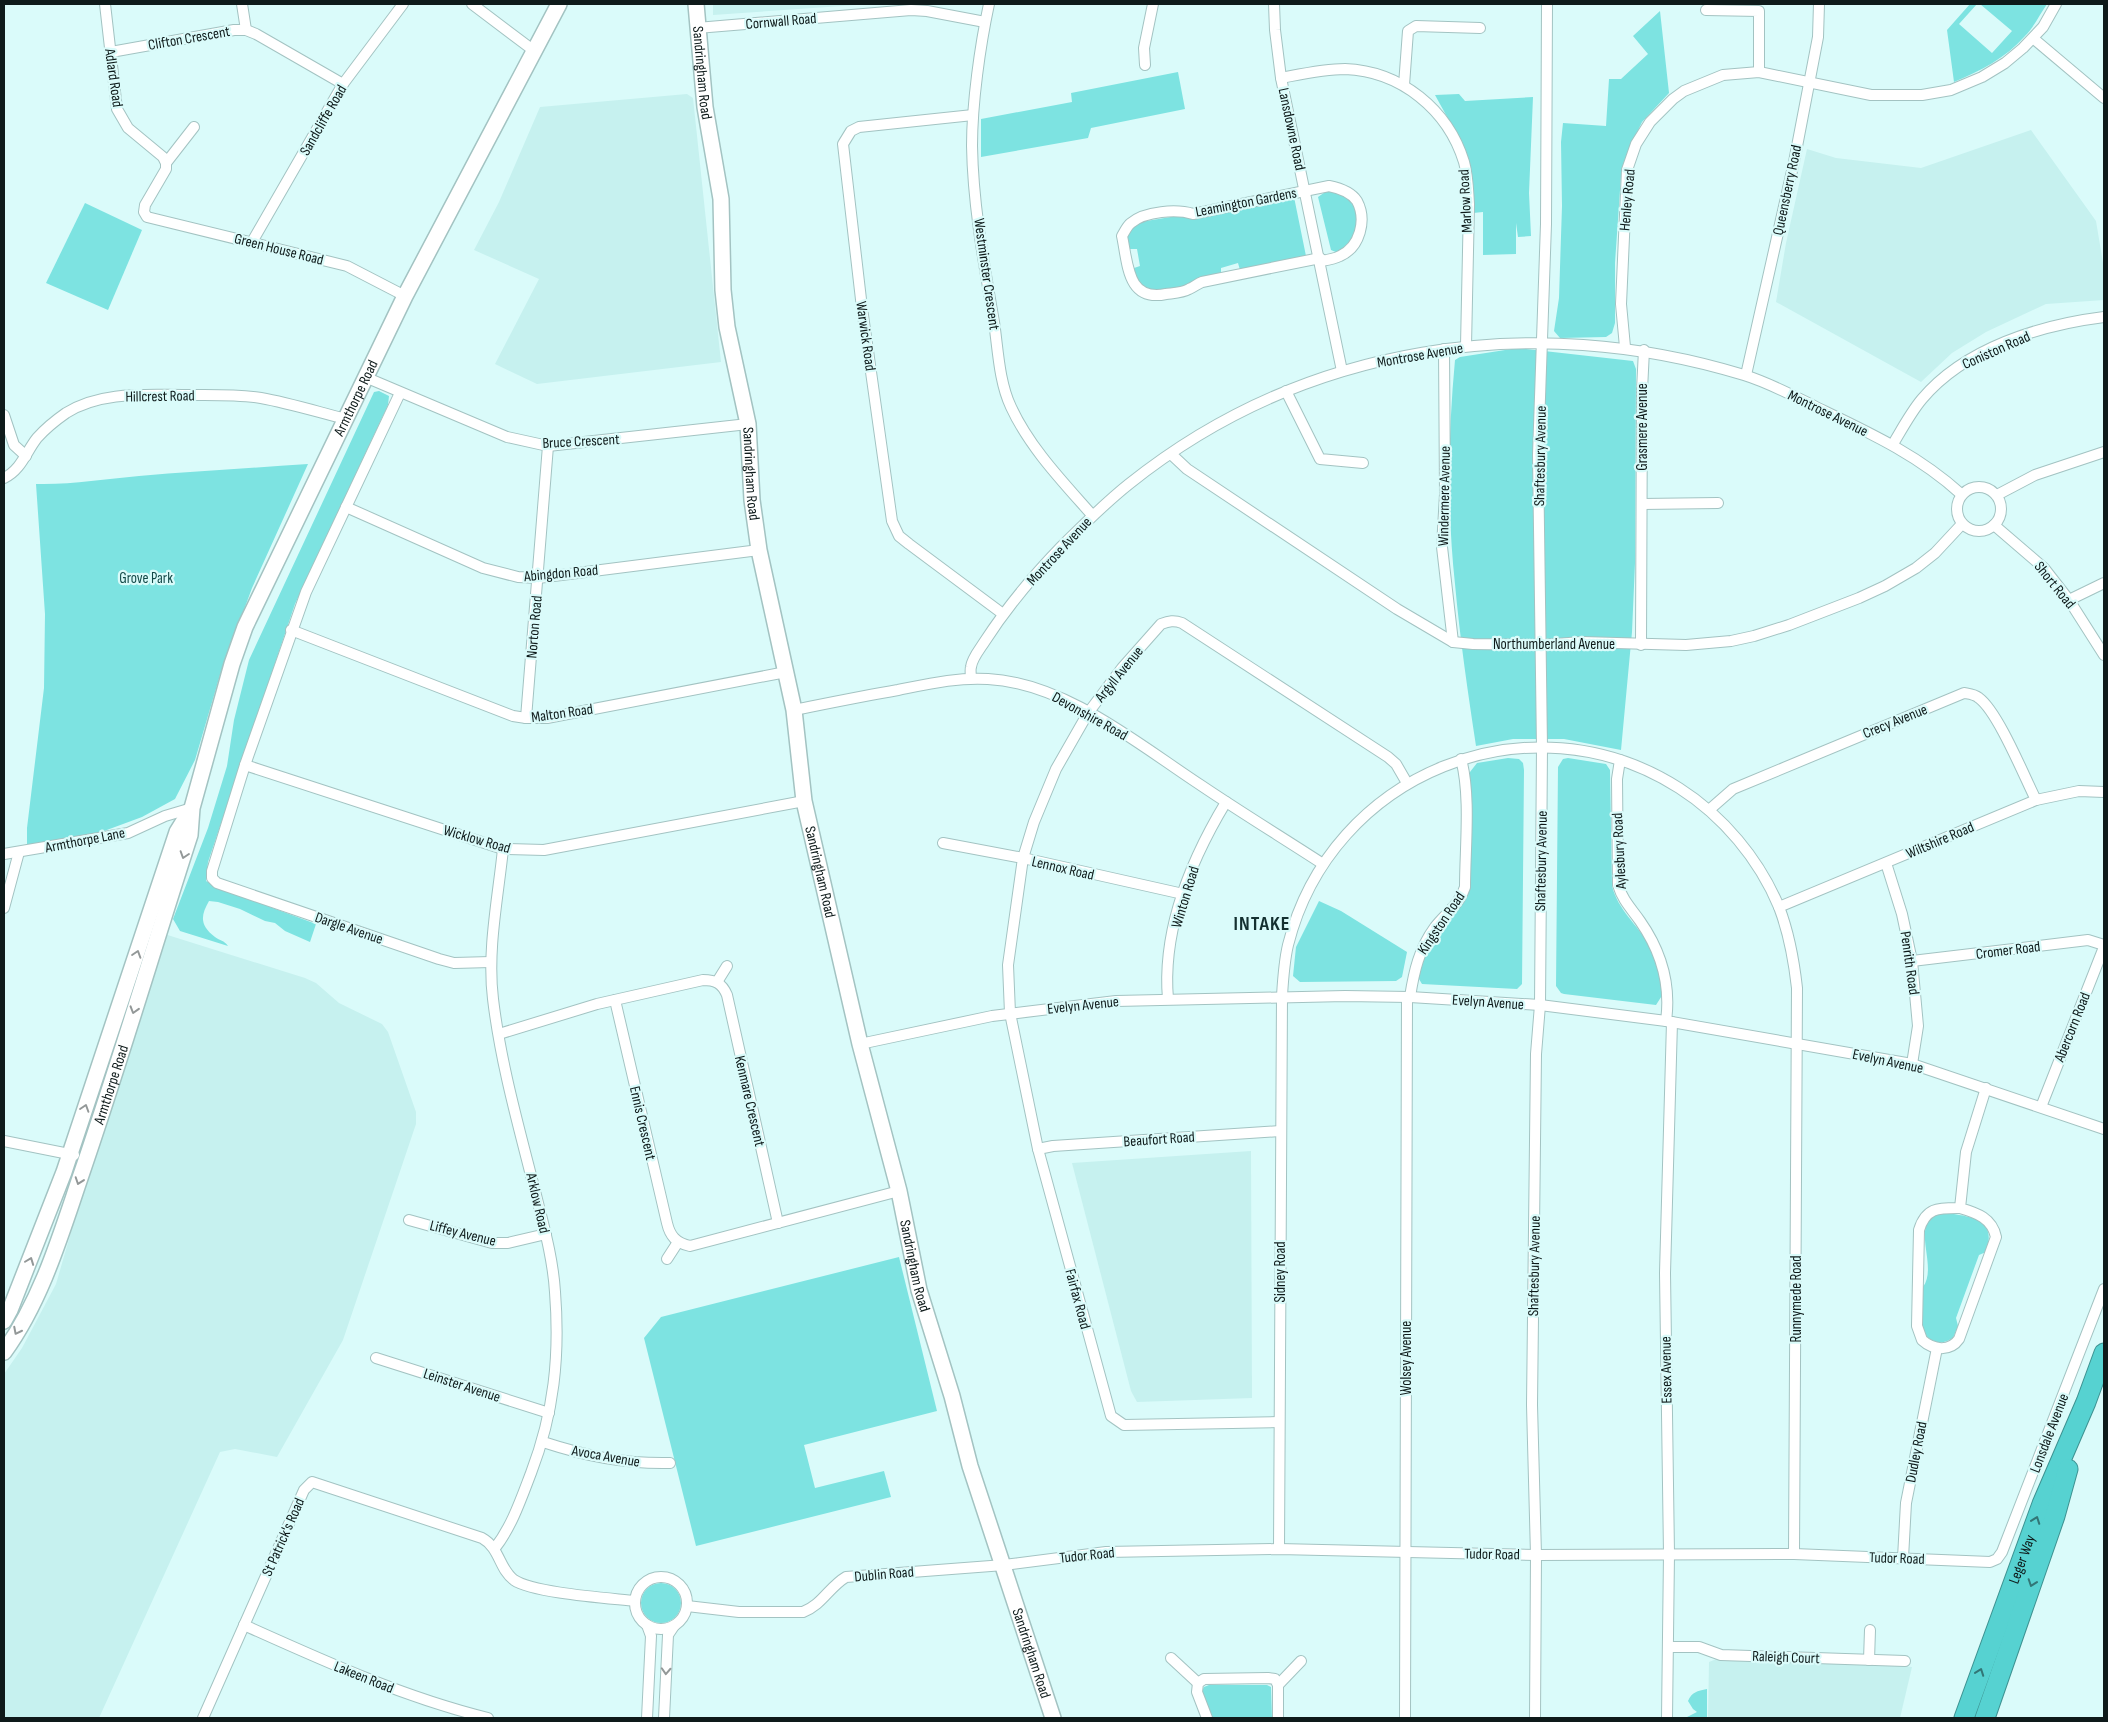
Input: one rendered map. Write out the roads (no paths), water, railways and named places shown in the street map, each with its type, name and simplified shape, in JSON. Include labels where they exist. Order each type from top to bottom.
[{"type":"highway","name":"Leger Way","points":[[1964,1718],[2042,1504],[2086,1402],[2104,1354]]},
{"type":"highway","name":"Leger Way","points":[[1985,1718],[2055,1516],[2086,1402]]},
{"type":"street","name":"Adlard Road","points":[[105,4],[117,109],[121,119],[136,136],[163,157],[166,163]]},
{"type":"street","points":[[242,4],[246,30]]},
{"type":"street","name":"Sandcliffe Road","points":[[252,242],[343,84],[403,4]]},
{"type":"street","points":[[472,4],[533,50]]},
{"type":"street","name":"Armthorpe Road","points":[[4,1352],[13,1339],[42,1282],[87,1158],[190,835],[192,808],[232,664],[245,627],[405,296],[533,50],[559,4]]},
{"type":"street","name":"Sandringham Road","points":[[696,4],[704,107],[721,199],[723,290],[727,327],[748,424],[752,500],[759,550],[794,710],[804,801],[860,1044],[899,1191],[923,1305],[952,1396],[970,1466],[1053,1718]]},
{"type":"street","name":"Westminster Crescent","points":[[989,4],[973,115],[973,160],[980,235],[1004,384],[1011,406],[1038,451],[1092,516]]},
{"type":"street","points":[[1145,65],[1144,48],[1153,4]]},
{"type":"street","name":"Lansdowne Road","points":[[1274,4],[1281,78],[1342,371]]},
{"type":"street","name":"Shaftesbury Avenue","points":[[1535,1718],[1536,1555],[1532,1405],[1536,1054],[1540,1005],[1542,747],[1538,455],[1546,224],[1547,4]]},
{"type":"street","name":"Queensberry Road","points":[[1746,375],[1794,162],[1818,37],[1819,4]]},
{"type":"street","points":[[1809,81],[1871,95],[1922,95],[1950,90],[1982,77],[2006,63],[2034,39],[2056,4]]},
{"type":"street","name":"Cornwall Road","points":[[697,28],[911,10],[985,22]]},
{"type":"street","points":[[1706,10],[1759,11],[1759,72]]},
{"type":"street","points":[[1404,85],[1408,31],[1416,26],[1480,28]]},
{"type":"street","name":"Clifton Crescent","points":[[111,52],[234,30],[246,30],[343,84]]},
{"type":"street","points":[[2034,39],[2104,98]]},
{"type":"street","name":"Marlow Road","points":[[1281,78],[1324,70],[1346,69],[1368,72],[1404,85],[1420,96],[1436,111],[1456,142],[1464,163],[1468,204],[1466,346]]},
{"type":"street","name":"Henley Road","points":[[1625,347],[1621,304],[1627,170],[1636,144],[1650,122],[1664,106],[1684,91],[1723,75],[1759,72],[1809,81]]},
{"type":"street","name":"Warwick Road","points":[[973,115],[859,127],[851,131],[843,144],[862,308],[892,522],[899,536],[1003,614]]},
{"type":"street","points":[[166,163],[194,127]]},
{"type":"street","name":"Green House Road","points":[[166,163],[166,169],[145,205],[144,212],[146,217],[347,266],[405,296]]},
{"type":"street","name":"Leamington Gardens","points":[[1325,186],[1338,188],[1349,194],[1356,201],[1362,223],[1360,235],[1350,249],[1341,256],[1202,282],[1188,290],[1152,297],[1141,292],[1134,284],[1122,236],[1127,226],[1142,217],[1176,210],[1193,214],[1306,191],[1325,186]]},
{"type":"street","name":"Coniston Road","points":[[1893,444],[1922,399],[1954,369],[2010,341],[2048,328],[2104,317]]},
{"type":"street","name":"Montrose Avenue","points":[[971,678],[973,660],[1003,614],[1042,567],[1092,516],[1130,483],[1171,454],[1233,416],[1286,391],[1342,371],[1404,356],[1466,346],[1543,342],[1644,350],[1746,375],[1771,385],[1893,444],[1920,461],[1962,494]]},
{"type":"street","name":"Windermere Avenue","points":[[1444,349],[1445,494],[1442,547],[1453,642]]},
{"type":"street","name":"Grasmere Avenue","points":[[1641,645],[1642,390],[1644,350]]},
{"type":"street","name":"Bruce Crescent","points":[[365,377],[507,437],[548,446],[748,424]]},
{"type":"street","points":[[1286,391],[1320,459],[1363,463]]},
{"type":"street","points":[[246,765],[291,630],[306,592],[400,393]]},
{"type":"street","name":"Hillcrest Road","points":[[4,478],[10,475],[26,456],[36,439],[50,426],[66,413],[100,399],[140,394],[225,395],[261,398],[346,419]]},
{"type":"street","points":[[4,415],[14,445],[26,456]]},
{"type":"street","name":"Norton Road","points":[[526,718],[548,446]]},
{"type":"street","points":[[1997,495],[2035,475],[2104,452]]},
{"type":"street","name":"Northumberland Avenue","points":[[1171,454],[1194,474],[1397,609],[1453,642],[1473,644],[1542,645],[1582,642],[1686,645],[1731,641],[1789,625],[1859,598],[1916,568],[1934,553],[1962,524]]},
{"type":"street","points":[[1979,486],[1991,490],[1997,495],[2001,510],[1994,525],[1988,530],[1978,532],[1970,530],[1962,524],[1956,507],[1962,494],[1968,489],[1979,486]]},
{"type":"street","points":[[1642,504],[1718,503]]},
{"type":"street","name":"Abingdon Road","points":[[346,507],[483,568],[518,577],[538,578],[759,550]]},
{"type":"street","name":"Short Road","points":[[1994,525],[2044,568],[2069,600],[2104,655]]},
{"type":"street","points":[[2069,600],[2104,583]]},
{"type":"street","name":"Argyll Avenue","points":[[1010,1013],[1008,965],[1023,858],[1034,822],[1056,769],[1088,713],[1122,668],[1161,624],[1176,620],[1388,757],[1396,764],[1407,783]]},
{"type":"street","name":"Malton Road","points":[[291,630],[513,716],[526,718],[548,718],[786,672]]},
{"type":"street","name":"Devonshire Road","points":[[794,710],[936,682],[971,678],[990,679],[1034,688],[1054,695],[1088,713],[1323,864]]},
{"type":"street","name":"Crecy Avenue","points":[[1710,810],[1733,788],[1964,693],[1980,698],[1988,708],[2011,747],[2036,800]]},
{"type":"street","name":"Sidney Road","points":[[1279,1549],[1282,996],[1287,947],[1293,928],[1306,895],[1323,864],[1346,834],[1370,810],[1407,783],[1461,759],[1501,750],[1542,747]]},
{"type":"street","name":"Runnymede Road","points":[[1542,747],[1577,749],[1620,760],[1660,776],[1710,810],[1746,851],[1764,877],[1779,907],[1792,954],[1796,979],[1794,1554]]},
{"type":"street","name":"Kingston Road","points":[[1409,997],[1415,964],[1421,950],[1436,926],[1462,897],[1465,887],[1466,792],[1461,759]]},
{"type":"street","name":"Aylesbury Road","points":[[1620,760],[1616,779],[1618,885],[1622,899],[1640,921],[1657,951],[1666,985],[1669,1021]]},
{"type":"street","name":"Wicklow Road","points":[[246,765],[503,849],[544,850],[804,801]]},
{"type":"street","name":"Dargle Avenue","points":[[246,765],[212,871],[212,878],[217,883],[438,959],[454,963],[490,962]]},
{"type":"street","name":"Wiltshire Road","points":[[1779,907],[2036,800],[2079,791],[2104,792]]},
{"type":"street","name":"Winton Road","points":[[1168,999],[1166,979],[1170,948],[1183,894],[1206,835],[1226,802]]},
{"type":"street","name":"Armthorpe Road","points":[[4,1321],[16,1295],[69,1154],[177,832],[192,808]]},
{"type":"street","name":"Armthorpe Lane","points":[[4,854],[128,833],[166,816],[192,808]]},
{"type":"street","name":"Lennox Road","points":[[943,843],[1023,858],[1183,894]]},
{"type":"street","name":"Arklow Road","points":[[495,1548],[514,1518],[543,1442],[555,1384],[557,1352],[555,1290],[546,1234],[498,1034],[493,999],[490,962],[503,849]]},
{"type":"street","points":[[4,908],[19,852]]},
{"type":"street","name":"Penrith Road","points":[[1886,863],[1902,914],[1912,961],[1918,1026],[1912,1064]]},
{"type":"street","name":"Cromer Road","points":[[1912,961],[2088,940],[2104,946]]},
{"type":"street","name":"Abercorn Road","points":[[2041,1107],[2104,946]]},
{"type":"street","points":[[498,1034],[615,1000],[703,980],[717,982],[726,966]]},
{"type":"street","name":"Kenmare Crescent","points":[[717,982],[724,988],[726,995],[778,1223]]},
{"type":"street","name":"Evelyn Avenue","points":[[860,1044],[992,1016],[1116,1001],[1282,996],[1409,997],[1540,1005],[1669,1021],[1912,1064],[2104,1130]]},
{"type":"street","name":"Wolsey Avenue","points":[[1405,1718],[1404,1553],[1409,997]]},
{"type":"street","name":"Ennis Crescent","points":[[615,1000],[669,1232],[678,1242]]},
{"type":"street","name":"Fairfax Road","points":[[1010,1013],[1038,1149],[1111,1416],[1124,1425],[1279,1422]]},
{"type":"street","name":"Essex Avenue","points":[[1668,1718],[1669,1554],[1664,1273],[1669,1021]]},
{"type":"street","points":[[1960,1208],[1966,1152],[1986,1088]]},
{"type":"street","name":"Beaufort Road","points":[[1038,1149],[1053,1146],[1280,1131]]},
{"type":"street","points":[[4,1141],[87,1158]]},
{"type":"street","points":[[667,1259],[678,1242],[690,1246],[899,1191]]},
{"type":"street","points":[[1937,1208],[1960,1208],[1985,1218],[1992,1225],[1996,1237],[1959,1339],[1950,1347],[1936,1348],[1922,1340],[1917,1326],[1919,1230],[1922,1222],[1931,1211],[1937,1208]]},
{"type":"street","name":"Liffey Avenue","points":[[409,1220],[492,1244],[508,1243],[546,1234]]},
{"type":"street","name":"Lonsdale Avenue","points":[[1980,1563],[1997,1559],[2002,1552],[2104,1289]]},
{"type":"street","name":"Dudley Road","points":[[1903,1558],[1906,1503],[1936,1348]]},
{"type":"street","name":"Leinster Avenue","points":[[376,1358],[549,1413]]},
{"type":"street","name":"Avoca Avenue","points":[[543,1442],[582,1455],[637,1464],[670,1463]]},
{"type":"street","name":"St Patrick's Road","points":[[203,1718],[304,1490],[312,1482],[482,1538],[495,1548]]},
{"type":"street","points":[[495,1548],[510,1576],[524,1584],[552,1590],[635,1601]]},
{"type":"street","name":"Tudor Road","points":[[1004,1565],[1106,1552],[1279,1549],[1536,1555],[1794,1554],[1980,1563]]},
{"type":"street","name":"Dublin Road","points":[[687,1606],[739,1612],[804,1612],[821,1602],[836,1583],[846,1578],[1004,1565]]},
{"type":"street","points":[[647,1718],[651,1636],[647,1626],[637,1614],[635,1601],[639,1589],[646,1582],[661,1577],[678,1583],[684,1590],[687,1606],[682,1619],[668,1635],[664,1718]]},
{"type":"street","name":"Lakeen Road","points":[[244,1625],[386,1686],[455,1710],[488,1718]]},
{"type":"street","points":[[647,1626],[657,1630],[674,1626]]},
{"type":"street","points":[[1869,1660],[1870,1630]]},
{"type":"street","name":"Raleigh Court","points":[[1668,1647],[1699,1647],[1721,1655],[1904,1661]]},
{"type":"street","points":[[1170,1658],[1198,1683]]},
{"type":"street","points":[[1278,1685],[1301,1661]]},
{"type":"street","points":[[1208,1718],[1197,1692],[1198,1683],[1204,1679],[1268,1678],[1275,1679],[1278,1685],[1278,1718]]},
{"type":"district","name":"INTAKE","points":[[1262,923]]},
{"type":"park label","name":"Grove Park","points":[[146,578]]}]
